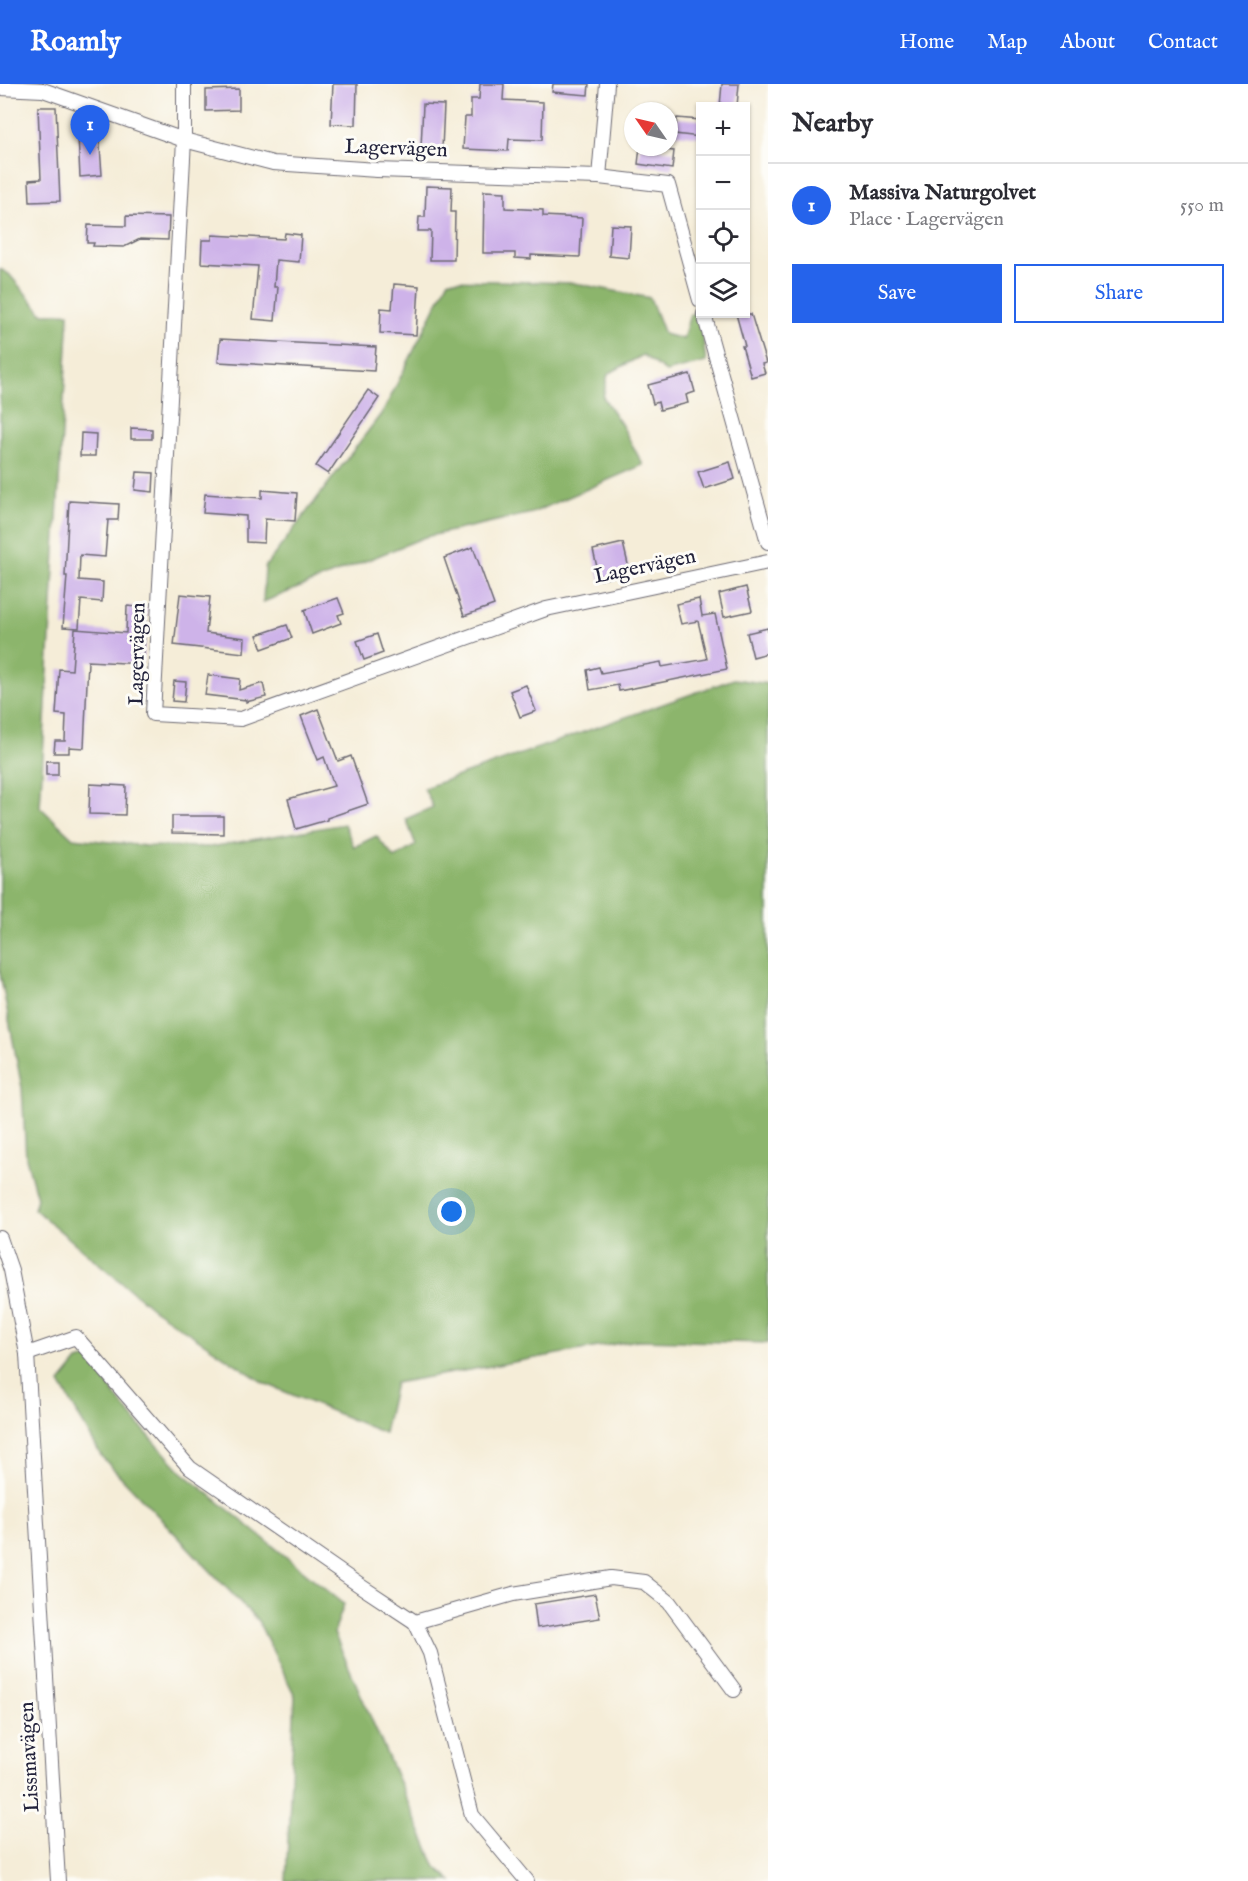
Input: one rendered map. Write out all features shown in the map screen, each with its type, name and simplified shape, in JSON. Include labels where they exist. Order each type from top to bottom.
[{"type":"street","points":[[184,84],[184,140]]},
{"type":"street","points":[[599,177],[607,84]]},
{"type":"street","name":"Lagervägen","points":[[0,88],[43,90],[184,140],[273,163],[377,170],[599,177],[668,185],[696,286]]},
{"type":"street","name":"Lagervägen","points":[[184,140],[153,714],[242,719],[546,609],[768,562]]},
{"type":"street","points":[[705,318],[768,542]]},
{"type":"street","name":"Lissmavägen","points":[[0,1238],[10,1270],[27,1354],[58,1881]]},
{"type":"street","points":[[27,1354],[76,1337],[190,1468],[415,1622],[430,1653],[472,1815],[527,1881]]},
{"type":"street","points":[[415,1622],[513,1594],[611,1578],[644,1582],[669,1602],[734,1690]]},
{"type":"green space","points":[[0,269],[9,274],[43,314],[69,313],[40,807],[73,838],[147,846],[210,847],[344,824],[354,847],[376,836],[395,858],[416,845],[406,819],[433,807],[424,788],[734,679],[768,684],[768,1343],[638,1340],[395,1383],[384,1433],[264,1383],[153,1309],[34,1209],[37,1198],[26,1158],[22,1088],[0,973]]},
{"type":"green space","points":[[449,280],[574,283],[650,298],[664,334],[683,339],[690,314],[700,318],[706,362],[666,372],[643,355],[608,374],[603,397],[621,424],[643,465],[532,513],[425,537],[263,602],[265,567],[384,410]]},
{"type":"green space","points":[[88,1358],[131,1416],[182,1472],[344,1604],[334,1633],[436,1867],[452,1881],[286,1881],[295,1696],[258,1621],[102,1457],[60,1383],[78,1361]]},
{"type":"building","points":[[333,84],[357,84],[356,125],[331,124]]},
{"type":"building","points":[[480,84],[504,84],[503,100],[543,102],[542,140],[509,139],[508,151],[463,149],[465,117],[471,117],[471,99],[479,99]]},
{"type":"building","points":[[553,84],[589,84],[588,95],[552,92]]},
{"type":"building","points":[[722,84],[739,84],[737,102],[720,102]]},
{"type":"building","points":[[239,89],[239,110],[206,111],[206,90]]},
{"type":"building","points":[[423,104],[444,105],[442,149],[421,148]]},
{"type":"building","points":[[38,107],[56,107],[60,201],[30,202],[29,180],[41,179]]},
{"type":"building","points":[[678,118],[696,120],[696,137],[678,134]]},
{"type":"building","points":[[99,133],[102,175],[80,177],[78,135]]},
{"type":"building","points":[[639,156],[673,156],[672,169],[638,164]]},
{"type":"building","points":[[426,186],[452,187],[451,212],[455,212],[454,260],[430,260],[431,231],[418,231],[419,217],[425,217]]},
{"type":"building","points":[[484,191],[505,192],[505,208],[543,210],[543,216],[582,218],[580,257],[531,255],[531,259],[515,258],[515,253],[483,253]]},
{"type":"building","points":[[126,216],[169,217],[168,240],[140,239],[124,247],[93,246],[94,243],[87,243],[88,225],[126,226]]},
{"type":"building","points":[[611,225],[631,226],[629,258],[609,256]]},
{"type":"building","points":[[285,233],[301,235],[299,262],[276,260],[274,287],[278,287],[275,321],[253,319],[258,266],[201,263],[202,240],[212,240],[212,235],[284,239]]},
{"type":"building","points":[[394,284],[419,286],[416,335],[380,333],[381,308],[392,309]]},
{"type":"building","points":[[751,314],[766,363],[762,364],[765,373],[751,377],[742,346],[745,346],[737,318],[750,318]]},
{"type":"building","points":[[220,339],[376,347],[374,371],[218,362]]},
{"type":"building","points":[[690,374],[695,392],[686,395],[688,403],[660,410],[658,402],[653,404],[648,385]]},
{"type":"building","points":[[368,390],[379,398],[328,474],[316,466]]},
{"type":"building","points":[[131,428],[152,429],[152,439],[131,439]]},
{"type":"building","points":[[81,433],[96,434],[95,456],[80,456]]},
{"type":"building","points":[[730,462],[735,479],[704,489],[698,472]]},
{"type":"building","points":[[137,472],[154,473],[153,492],[135,490]]},
{"type":"building","points":[[262,490],[297,493],[295,521],[265,519],[264,543],[246,542],[246,516],[203,513],[205,494],[262,498]]},
{"type":"building","points":[[69,501],[119,504],[118,520],[108,520],[105,557],[80,555],[79,580],[103,582],[102,602],[81,600],[79,628],[63,627]]},
{"type":"building","points":[[623,543],[630,573],[600,580],[593,550]]},
{"type":"building","points":[[473,547],[494,605],[464,616],[444,558]]},
{"type":"building","points":[[746,587],[752,611],[724,617],[719,594]]},
{"type":"building","points":[[180,594],[210,597],[206,633],[245,638],[244,653],[174,645]]},
{"type":"building","points":[[338,598],[344,613],[338,615],[341,623],[312,634],[304,610]]},
{"type":"building","points":[[699,599],[702,616],[715,614],[727,669],[619,691],[618,685],[590,690],[587,670],[599,667],[601,673],[661,662],[662,667],[707,659],[698,621],[681,624],[676,604]]},
{"type":"building","points":[[127,606],[147,608],[143,664],[88,661],[84,748],[69,747],[69,753],[54,753],[55,741],[65,741],[66,715],[56,714],[59,669],[72,670],[75,629],[126,633]]},
{"type":"building","points":[[287,625],[292,638],[262,649],[257,635]]},
{"type":"building","points":[[768,628],[768,653],[753,657],[747,633]]},
{"type":"building","points":[[377,634],[383,653],[364,660],[357,641]]},
{"type":"building","points":[[208,675],[240,679],[239,690],[263,683],[266,697],[246,702],[246,700],[205,695]]},
{"type":"building","points":[[174,681],[186,682],[184,702],[172,701]]},
{"type":"building","points":[[526,685],[536,711],[520,717],[510,691]]},
{"type":"building","points":[[318,709],[338,761],[351,756],[368,804],[296,829],[288,799],[334,786],[324,757],[318,760],[301,716]]},
{"type":"building","points":[[46,761],[58,761],[58,775],[46,775]]},
{"type":"building","points":[[90,784],[126,786],[125,815],[89,814]]},
{"type":"building","points":[[172,816],[223,816],[223,834],[172,833]]},
{"type":"building","points":[[595,1594],[600,1618],[537,1628],[534,1604]]},
{"type":"place","name":"Massiva Naturgolvet","points":[[90,155]]}]
